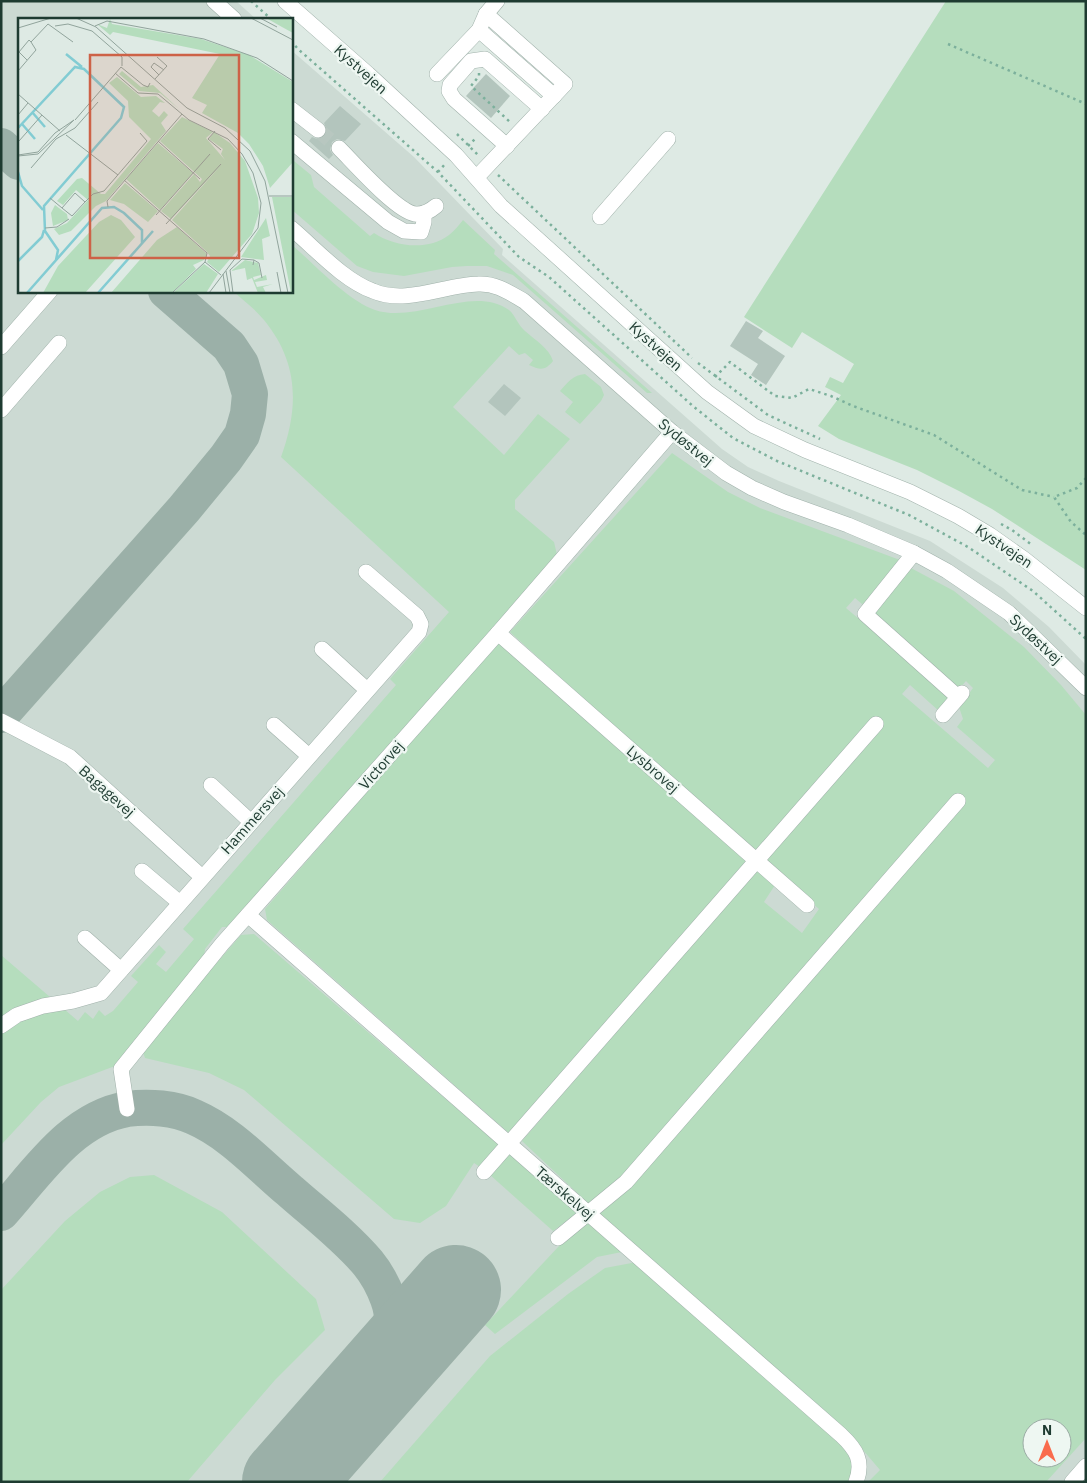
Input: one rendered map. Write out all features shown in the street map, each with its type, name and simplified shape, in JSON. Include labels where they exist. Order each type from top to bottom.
[{"type":"street","points":[[214,1],[233,18]]},
{"type":"street","name":"Kystvejen","points":[[284,1],[368,74],[456,155],[501,206],[704,388],[754,426],[805,450],[910,492],[974,525],[1024,559],[1086,608]]},
{"type":"street","points":[[437,74],[479,30],[486,14],[496,1]]},
{"type":"street","points":[[477,177],[565,84],[486,14]]},
{"type":"street","points":[[479,30],[554,96]]},
{"type":"street","points":[[507,146],[454,99],[449,91],[450,85],[471,61],[485,59],[542,110]]},
{"type":"street","points":[[292,110],[318,130]]},
{"type":"street","points":[[600,217],[668,140]]},
{"type":"street","points":[[292,142],[388,222],[404,231],[421,232],[430,209],[415,214],[398,206],[339,148]]},
{"type":"street","name":"Sydøstvej","points":[[292,229],[352,281],[374,292],[397,296],[479,283],[499,287],[524,301],[672,432],[726,473],[752,488],[914,553],[947,571],[1009,613],[1086,688]]},
{"type":"street","points":[[1,347],[49,292]]},
{"type":"street","points":[[1,410],[59,343]]},
{"type":"street","name":"Victorvej","points":[[127,1110],[120,1069],[222,944],[498,633],[672,432]]},
{"type":"street","points":[[914,553],[865,614],[960,695],[943,715]]},
{"type":"street","name":"Hammersvej","points":[[1,1026],[17,1015],[43,1006],[73,1001],[101,993],[420,632],[421,624],[417,616],[366,572]]},
{"type":"street","name":"Lysbrovej","points":[[498,633],[807,905]]},
{"type":"street","points":[[322,649],[367,690]]},
{"type":"street","name":"Bagagevej","points":[[1,721],[70,757],[202,877]]},
{"type":"street","points":[[274,724],[309,756]]},
{"type":"street","points":[[484,1172],[876,724]]},
{"type":"street","points":[[211,785],[251,822]]},
{"type":"street","points":[[558,1238],[626,1182],[958,801]]},
{"type":"street","points":[[142,871],[180,902]]},
{"type":"street","name":"Tærskelvej","points":[[248,915],[855,1448],[860,1473],[856,1482]]},
{"type":"street","points":[[85,938],[121,970]]},
{"type":"street","points":[[1072,1482],[1086,1466]]},
{"type":"path","points":[[251,1],[270,18]]},
{"type":"path","points":[[948,44],[1086,104]]},
{"type":"path","points":[[479,59],[479,76],[471,86],[520,131]]},
{"type":"path","points":[[438,172],[469,145],[500,113]]},
{"type":"path","points":[[454,132],[698,364],[768,414],[821,440]]},
{"type":"path","points":[[704,388],[730,362],[775,396],[792,398],[809,389],[934,435],[1022,490],[1054,498],[1077,488],[1086,478]]},
{"type":"path","points":[[1054,498],[1071,522],[1086,535]]},
{"type":"path","points":[[995,521],[1012,530],[1034,547]]},
{"type":"shaded area","points":[[1,1],[236,1],[255,18],[18,18],[18,292],[292,292],[292,51],[414,157],[503,249],[502,255],[722,449],[748,467],[779,481],[930,541],[1003,588],[1049,627],[1086,665],[1086,1482],[1,1482]]},
{"type":"green space","points":[[946,1],[1086,1],[1086,570],[992,509],[959,491],[917,470],[839,439],[818,426],[841,395],[825,387],[830,377],[843,383],[854,364],[802,332],[792,348],[744,317]]},
{"type":"green space","points":[[292,160],[311,175],[314,187],[370,236],[374,233],[382,238],[401,244],[422,245],[441,240],[455,230],[463,220],[495,250],[494,254],[652,393],[647,393],[513,275],[487,266],[452,267],[404,276],[373,272],[357,266],[292,210]]},
{"type":"green space","points":[[292,245],[342,290],[375,310],[391,313],[408,312],[461,302],[478,301],[494,303],[509,310],[523,329],[545,348],[553,361],[547,367],[539,369],[529,365],[533,360],[525,353],[519,355],[509,346],[453,407],[504,455],[538,414],[570,439],[515,500],[515,509],[554,542],[557,555],[230,927],[222,927],[205,949],[204,958],[115,1066],[59,1087],[41,1102],[1,1145],[1,955],[78,1021],[85,1012],[93,1019],[99,1010],[105,1016],[113,1011],[138,982],[131,976],[159,945],[166,952],[156,964],[166,972],[194,939],[183,929],[396,685],[390,679],[449,612],[281,457],[291,421],[293,403],[290,369],[276,336],[253,308],[234,292],[292,292]]},
{"type":"green space","points":[[585,374],[601,387],[604,395],[601,401],[580,424],[565,412],[573,402],[560,391],[574,377]]},
{"type":"green space","points":[[672,453],[728,492],[760,508],[900,560],[870,600],[862,604],[855,598],[846,608],[952,698],[940,712],[910,685],[902,694],[988,768],[995,760],[957,727],[963,719],[959,707],[973,688],[966,681],[959,689],[872,613],[909,567],[954,591],[1024,647],[1061,685],[1086,715],[1086,1438],[1072,1453],[1072,1418],[1022,1418],[1022,1468],[1059,1468],[1046,1482],[868,1482],[880,1470],[851,1436],[824,1410],[779,1373],[598,1212],[624,1176],[589,1204],[522,1141],[759,868],[775,885],[764,902],[802,933],[819,909],[510,632]]},
{"type":"green space","points":[[499,641],[749,861],[510,1134],[267,920],[265,909]]},
{"type":"green space","points":[[254,934],[499,1145],[480,1167],[474,1163],[446,1206],[420,1223],[394,1219],[244,1090],[209,1073],[145,1058],[142,1049],[241,935]]},
{"type":"green space","points":[[507,1152],[577,1213],[553,1231],[489,1174]]},
{"type":"green space","points":[[154,1175],[222,1212],[316,1299],[325,1330],[275,1380],[187,1482],[1,1482],[1,1290],[65,1221],[100,1192],[130,1177]]},
{"type":"green space","points":[[589,1220],[622,1252],[597,1257],[495,1334],[485,1325],[560,1245]]},
{"type":"green space","points":[[637,1262],[834,1433],[853,1462],[850,1482],[380,1482],[490,1356],[568,1294],[605,1268]]},
{"type":"building","points":[[486,74],[510,96],[491,118],[466,96]]},
{"type":"building","points":[[340,106],[361,124],[345,141],[337,139],[332,142],[330,150],[333,155],[329,159],[309,141],[312,137],[317,139],[325,136],[327,131],[324,123]]},
{"type":"building","points":[[746,321],[763,331],[758,338],[785,356],[766,385],[751,375],[758,364],[730,346]]},
{"type":"building","points":[[504,384],[521,398],[505,416],[488,402]]},
{"type":"taxiway","points":[[1,146],[18,161]]},
{"type":"taxiway","points":[[1,715],[184,509],[226,458],[242,435],[248,414],[250,394],[241,364],[229,346],[167,292]]},
{"type":"taxiway","points":[[1,1213],[56,1150],[89,1124],[107,1115],[127,1109],[153,1108],[170,1110],[194,1117],[208,1124],[245,1151],[340,1234],[371,1267],[380,1280],[386,1294],[392,1319],[391,1338],[380,1376]]},
{"type":"runway","points":[[287,1482],[456,1290]]},
{"type":"tunnel","points":[[318,130],[339,148]]}]
